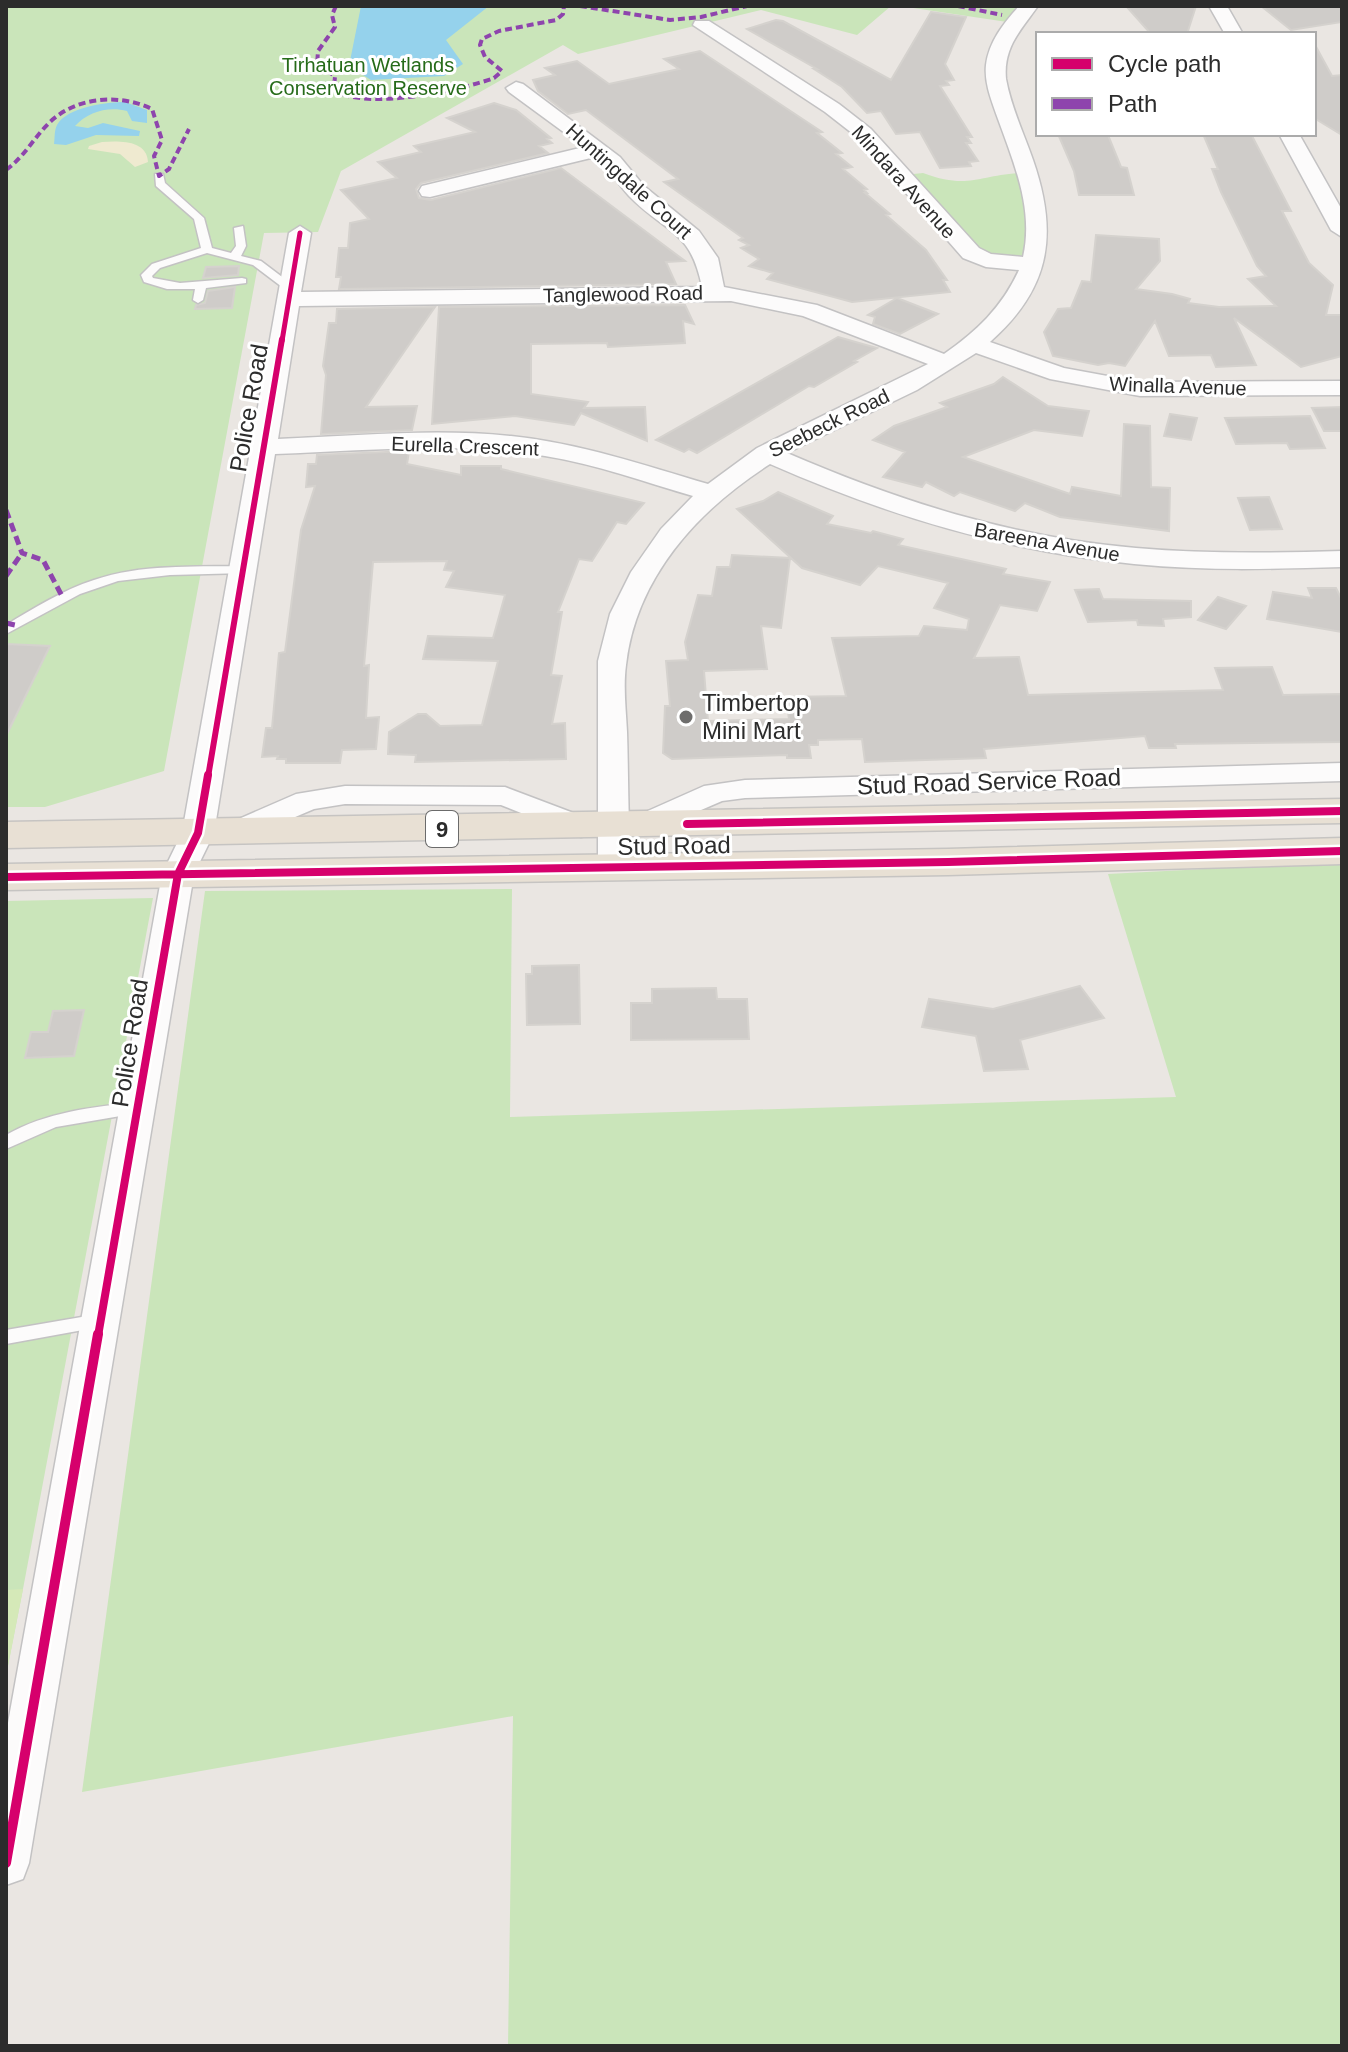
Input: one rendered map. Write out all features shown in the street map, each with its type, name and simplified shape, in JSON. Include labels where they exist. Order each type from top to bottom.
[{"type":"highway","name":"Stud Road","points":[[6,835],[1342,811]]},
{"type":"highway","name":"Stud Road","points":[[6,877],[932,862],[1342,851]]},
{"type":"street","name":"Seebeck Road","points":[[614,867],[612,663],[632,597],[656,553],[709,493],[798,434],[902,388],[946,363],[1000,320],[1021,291],[1033,265],[1039,241],[1037,205],[1000,95],[995,69],[1000,46],[1029,6]]},
{"type":"street","points":[[1218,6],[1233,32]]},
{"type":"street","name":"Mindara Avenue","points":[[702,25],[832,108],[864,133],[971,253],[986,260],[1033,265]]},
{"type":"street","name":"Huntingdale Court","points":[[515,88],[599,150],[636,191],[697,242],[710,266],[714,293]]},
{"type":"street","points":[[1290,136],[1342,230]]},
{"type":"street","points":[[430,192],[599,150]]},
{"type":"street","name":"Police Road","points":[[6,1863],[140,1108],[178,874],[217,833],[241,570],[300,233]]},
{"type":"street","name":"Tanglewood Road","points":[[289,294],[714,293],[769,299],[809,310],[946,363]]},
{"type":"street","name":"Winalla Avenue","points":[[972,344],[1059,374],[1140,389],[1342,388]]},
{"type":"street","name":"Eurella Crescent","points":[[263,447],[457,442],[523,445],[593,458],[709,493]]},
{"type":"street","name":"Bareena Avenue","points":[[766,453],[884,503],[1007,537],[1107,554],[1169,559],[1342,559]]},
{"type":"street","name":"Stud Road Service Road","points":[[612,826],[715,793],[745,789],[1342,772]]},
{"type":"lane","points":[[159,176],[160,184],[199,218],[207,250]]},
{"type":"lane","points":[[235,256],[241,246],[239,228]]},
{"type":"lane","points":[[242,281],[153,284],[146,275],[156,266],[207,250],[235,256],[269,270],[289,294]]},
{"type":"lane","points":[[198,300],[201,284]]},
{"type":"lane","points":[[6,630],[77,591],[110,580],[145,573],[241,570]]},
{"type":"lane","points":[[6,1143],[38,1126],[69,1117],[140,1108]]},
{"type":"lane","points":[[6,1337],[102,1320]]},
{"type":"green space","name":"Tirhatuan Wetlands Conservation Reserve","points":[[6,6],[891,6],[857,35],[761,10],[578,54],[563,45],[341,171],[318,232],[264,233],[164,771],[45,807],[6,807]]},
{"type":"green space","points":[[900,6],[1029,6],[1014,23]]},
{"type":"green space","points":[[923,173],[965,181],[1027,173],[1033,265],[986,260],[904,175]]},
{"type":"green space","points":[[1342,862],[1342,2046],[508,2046],[513,1716],[82,1792],[205,891],[512,889],[510,1117],[1176,1097],[1108,874]]},
{"type":"green space","points":[[153,898],[23,1589],[6,1676],[6,901]]},
{"type":"green space","points":[[23,1589],[6,1676],[6,1590]]},
{"type":"sand","points":[[102,142],[124,142],[138,146],[143,149],[148,162],[135,167],[120,154],[88,149]]},
{"type":"water","points":[[361,6],[489,6],[446,40],[463,64],[444,76],[371,80],[349,66]]},
{"type":"water","points":[[125,102],[147,110],[147,123],[132,121],[127,111],[113,109],[92,114],[75,126],[88,128],[103,123],[140,131],[139,136],[96,135],[66,145],[54,144],[57,125],[69,114],[98,105]]},
{"type":"building","points":[[1126,6],[1196,6],[1188,32],[1149,32]]},
{"type":"building","points":[[1261,6],[1342,6],[1342,22],[1291,30]]},
{"type":"building","points":[[931,12],[966,17],[945,64],[954,80],[946,81],[949,85],[940,86],[972,137],[967,137],[971,143],[966,143],[978,161],[969,162],[971,166],[940,168],[920,132],[896,134],[881,111],[867,113],[842,87],[814,69],[817,69],[747,29],[776,20],[783,21],[891,80]]},
{"type":"building","points":[[1316,47],[1332,76],[1342,75],[1342,135],[1316,119]]},
{"type":"building","points":[[700,51],[822,132],[817,133],[842,153],[836,154],[852,167],[843,169],[890,214],[886,215],[926,250],[947,280],[943,280],[950,292],[852,302],[767,279],[773,273],[749,266],[759,259],[741,248],[749,245],[739,240],[743,238],[664,182],[678,179],[586,110],[568,114],[538,91],[533,80],[555,75],[545,68],[577,61],[609,84],[679,69],[664,59]]},
{"type":"building","points":[[494,103],[516,110],[551,138],[547,139],[552,143],[539,146],[548,153],[421,183],[416,189],[419,198],[431,200],[561,168],[685,261],[666,262],[676,284],[339,289],[341,277],[336,277],[339,248],[348,248],[350,223],[369,219],[341,190],[397,178],[378,162],[421,152],[414,146],[475,132],[447,118]]},
{"type":"building","points":[[1059,136],[1108,136],[1121,167],[1127,168],[1134,195],[1079,195],[1074,171]]},
{"type":"building","points":[[1204,136],[1252,136],[1291,211],[1282,211],[1309,263],[1333,285],[1326,315],[1342,315],[1342,356],[1301,367],[1234,318],[1256,365],[1216,367],[1211,355],[1169,356],[1155,321],[1125,366],[1109,363],[1098,365],[1053,356],[1044,332],[1058,309],[1071,308],[1082,281],[1091,282],[1096,235],[1159,239],[1160,261],[1136,289],[1172,294],[1190,299],[1188,303],[1219,307],[1276,306],[1248,279],[1266,276],[1257,266],[1221,192],[1212,169],[1218,169]]},
{"type":"building","points":[[239,266],[238,275],[203,278],[206,267]]},
{"type":"building","points":[[235,287],[232,308],[195,309],[196,305],[205,303],[208,291]]},
{"type":"building","points":[[897,298],[938,314],[900,334],[873,324],[875,317],[868,315]]},
{"type":"building","points":[[685,305],[694,324],[683,321],[685,343],[608,347],[607,343],[531,344],[531,394],[588,402],[584,408],[645,407],[647,441],[581,413],[574,425],[515,416],[432,424],[439,307]]},
{"type":"building","points":[[435,307],[366,407],[417,406],[412,430],[321,434],[326,375],[323,366],[329,323],[336,323],[337,309]]},
{"type":"building","points":[[838,337],[877,348],[697,453],[689,449],[684,452],[656,440]]},
{"type":"building","points":[[1003,377],[1048,406],[1089,411],[1082,436],[1034,430],[963,457],[1070,494],[1072,487],[1121,496],[1124,424],[1150,426],[1151,487],[1170,488],[1169,531],[1060,517],[1025,503],[1015,511],[960,492],[954,496],[926,482],[922,487],[883,477],[905,452],[873,440],[894,426],[947,407],[940,403],[994,384]]},
{"type":"building","points":[[1342,407],[1342,431],[1324,431],[1312,408]]},
{"type":"building","points":[[1170,414],[1197,418],[1191,440],[1164,436]]},
{"type":"building","points":[[1310,416],[1325,448],[1290,449],[1287,443],[1236,444],[1225,418]]},
{"type":"building","points":[[409,451],[407,464],[461,475],[461,466],[501,466],[501,469],[644,503],[626,524],[617,522],[592,561],[579,559],[558,612],[562,612],[551,675],[562,676],[552,724],[565,723],[566,759],[415,762],[416,755],[388,754],[389,732],[418,714],[426,714],[440,726],[482,725],[498,661],[423,659],[428,636],[493,638],[505,595],[446,587],[454,571],[444,570],[447,561],[373,562],[364,666],[369,665],[366,718],[379,717],[376,749],[342,750],[340,763],[286,763],[286,759],[277,759],[278,756],[262,757],[266,728],[272,728],[279,653],[285,652],[301,530],[315,486],[306,487],[308,464],[316,464],[317,455]]},
{"type":"building","points":[[778,492],[833,516],[827,524],[873,531],[903,539],[898,545],[1006,569],[1003,574],[1050,582],[1037,611],[1000,605],[974,658],[1019,657],[1028,695],[1223,690],[1215,668],[1272,667],[1283,695],[1342,694],[1342,742],[1175,744],[1176,748],[1149,748],[1145,736],[984,749],[986,758],[865,762],[862,739],[818,740],[818,745],[809,745],[811,758],[787,758],[787,755],[672,759],[663,753],[665,706],[670,706],[666,661],[688,660],[685,642],[698,595],[712,596],[717,567],[730,567],[732,555],[790,558],[781,628],[761,626],[767,669],[704,671],[708,721],[789,719],[786,697],[846,696],[832,638],[919,636],[924,626],[967,630],[969,619],[934,608],[948,583],[878,566],[860,585],[802,568],[737,509],[763,501]]},
{"type":"building","points":[[1269,497],[1282,529],[1250,530],[1238,498]]},
{"type":"building","points":[[1308,588],[1336,588],[1342,600],[1342,632],[1267,619],[1273,592],[1312,598]]},
{"type":"building","points":[[1099,589],[1103,599],[1191,601],[1191,617],[1163,619],[1164,626],[1138,625],[1137,620],[1088,622],[1075,590]]},
{"type":"building","points":[[1218,597],[1246,606],[1226,629],[1198,620]]},
{"type":"building","points":[[6,644],[50,646],[6,736]]},
{"type":"building","points":[[579,965],[580,1024],[527,1025],[526,974],[532,974],[532,966]]},
{"type":"building","points":[[1080,986],[1104,1018],[1020,1040],[1028,1069],[984,1071],[976,1036],[922,1027],[929,999],[993,1009]]},
{"type":"building","points":[[716,988],[717,999],[747,999],[749,1039],[631,1040],[631,1003],[652,1003],[652,989]]},
{"type":"building","points":[[84,1010],[74,1056],[25,1058],[31,1032],[48,1032],[53,1011]]},
{"type":"marked path","points":[[336,6],[332,15],[335,27],[318,51],[317,65],[335,76],[334,89],[340,94],[363,99],[457,89],[494,78],[502,71],[485,57],[480,45],[482,39],[499,31],[556,20],[563,14],[564,6]]},
{"type":"marked path","points":[[580,6],[670,20],[701,17],[747,6]]},
{"type":"marked path","points":[[958,6],[1002,15]]},
{"type":"marked path","points":[[6,170],[22,157],[57,116],[91,102],[117,99],[152,109],[162,140],[154,156],[159,176],[169,169],[189,129]]},
{"type":"marked path","points":[[6,510],[22,553],[43,560],[63,598]]},
{"type":"marked path","points":[[6,576],[22,553]]},
{"type":"marked path","points":[[6,623],[15,625]]},
{"type":"cycle path","points":[[6,1863],[178,874],[198,833],[300,233]]},
{"type":"cycle path","points":[[687,824],[1342,811]]},
{"type":"cycle path","points":[[6,877],[948,862],[1342,851]]},
{"type":"place","name":"Timbertop Mini Mart","points":[[686,717]]}]
